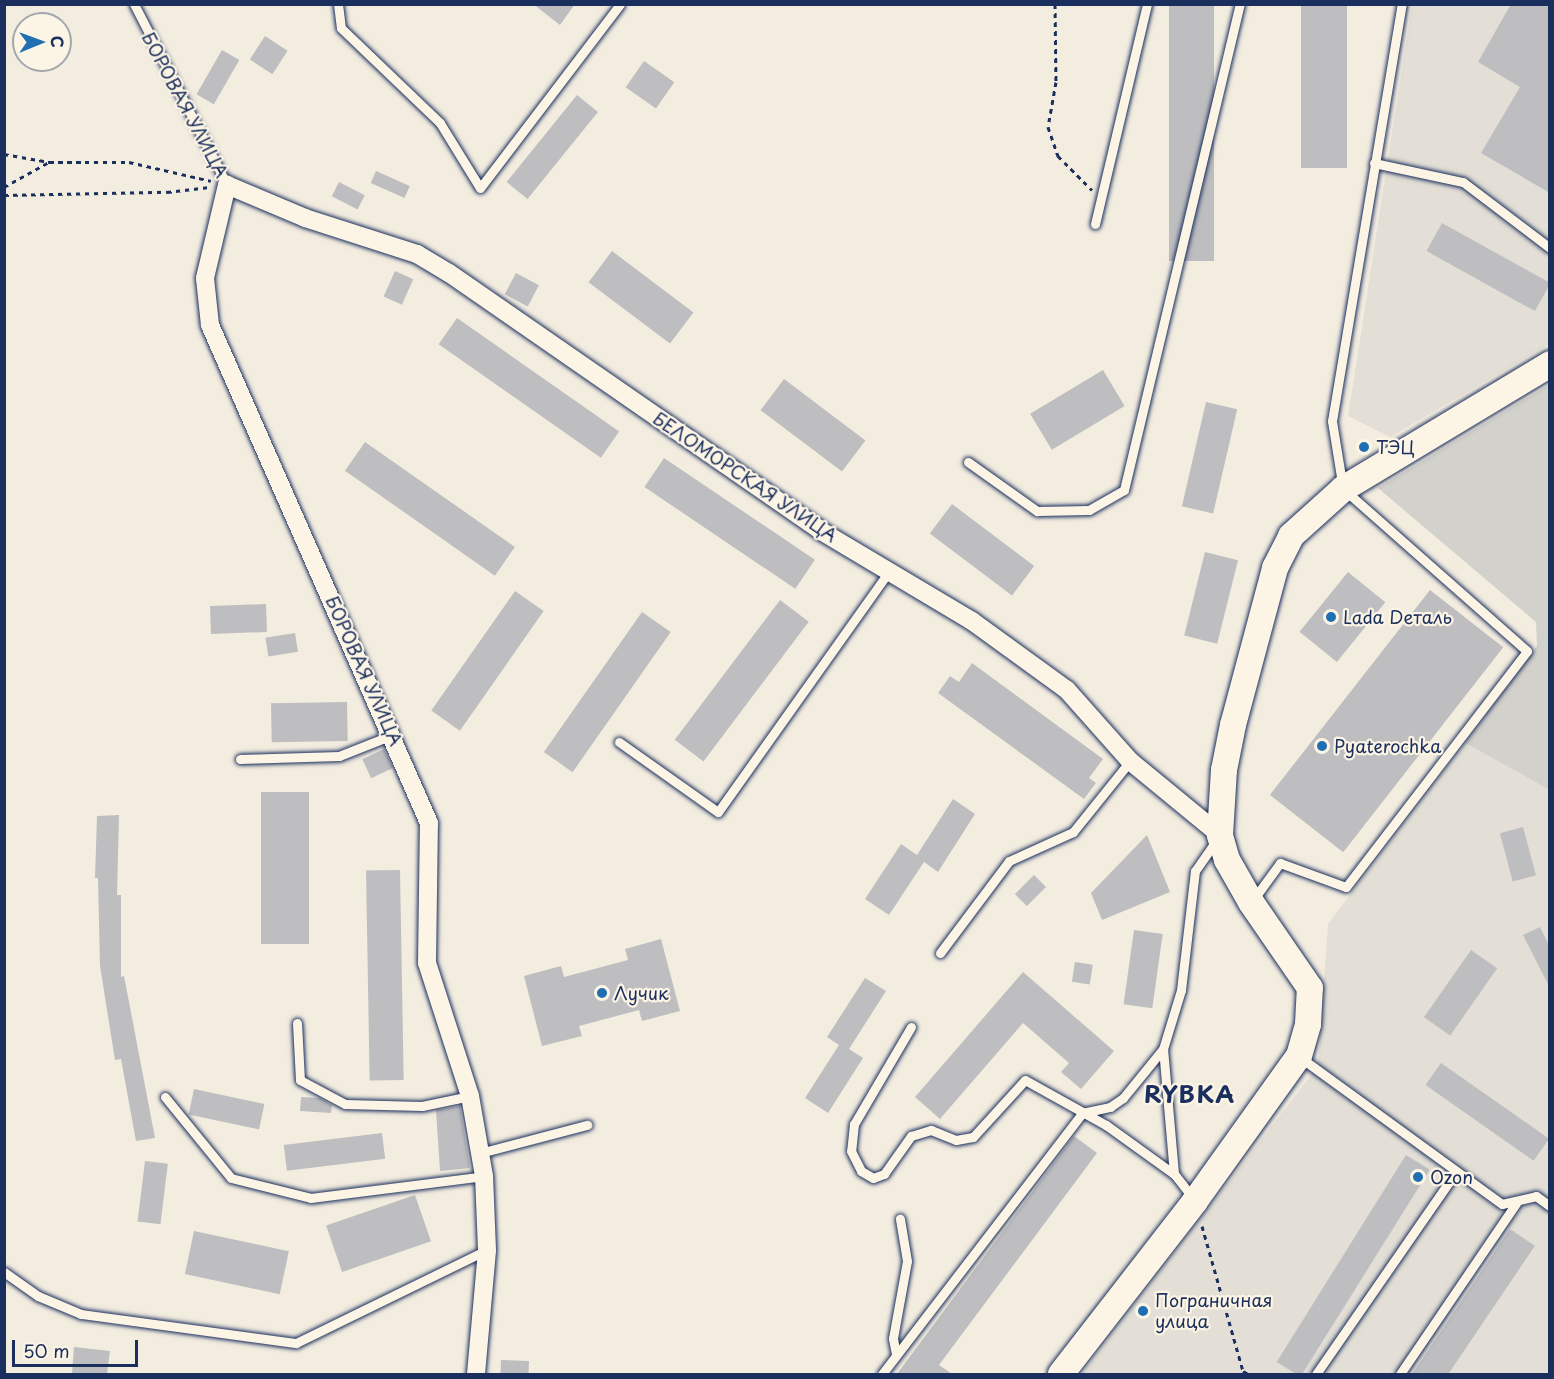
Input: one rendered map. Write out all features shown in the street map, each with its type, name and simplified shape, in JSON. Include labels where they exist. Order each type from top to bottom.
[{"type":"main road","points":[[1061,1374],[1195,1201],[1299,1056],[1308,1024],[1310,988],[1251,902],[1227,860],[1220,835],[1224,770],[1233,726],[1275,568],[1291,536],[1343,489],[1550,364]]},
{"type":"street","name":"БЕЛОМОРСКАЯ УЛИЦА","points":[[227,185],[305,218],[417,254],[449,273],[821,531],[890,570],[972,621],[1067,690],[1130,760],[1220,835]]},
{"type":"street","name":"БОРОВАЯ УЛИЦА","points":[[227,185],[205,278],[210,325],[429,823],[427,963],[470,1096],[484,1176],[487,1250],[476,1374]]},
{"type":"lane","name":"БОРОВАЯ УЛИЦА","points":[[134,4],[144,30],[227,185]]},
{"type":"lane","points":[[338,4],[341,28],[440,123],[480,188],[620,4]]},
{"type":"lane","points":[[1095,224],[1147,4]]},
{"type":"lane","points":[[968,462],[1037,511],[1089,510],[1124,490],[1240,4]]},
{"type":"lane","points":[[1251,902],[1280,863],[1346,887],[1527,651],[1343,489],[1332,421],[1402,4]]},
{"type":"lane","points":[[1374,164],[1463,182],[1550,248]]},
{"type":"lane","points":[[619,742],[718,812],[890,570]]},
{"type":"lane","points":[[240,759],[339,756],[392,735]]},
{"type":"lane","points":[[940,953],[1009,861],[1074,832],[1130,760]]},
{"type":"lane","points":[[1174,1174],[1163,1049],[1181,990],[1195,871],[1220,835]]},
{"type":"lane","points":[[297,1023],[300,1080],[345,1104],[422,1106],[470,1096]]},
{"type":"lane","points":[[911,1027],[854,1124],[851,1151],[861,1172],[873,1178],[884,1174],[911,1136],[931,1130],[956,1140],[973,1137],[1025,1080],[1106,1125],[1174,1174],[1195,1201]]},
{"type":"lane","points":[[882,1374],[1082,1113],[1110,1107],[1123,1098],[1163,1049]]},
{"type":"lane","points":[[1299,1056],[1455,1173],[1502,1204],[1536,1196],[1550,1206]]},
{"type":"lane","points":[[165,1097],[231,1178],[311,1198],[484,1176]]},
{"type":"lane","points":[[480,1153],[587,1125]]},
{"type":"lane","points":[[1316,1374],[1455,1173]]},
{"type":"lane","points":[[1400,1374],[1517,1202]]},
{"type":"lane","points":[[896,1354],[893,1338],[907,1261],[900,1219]]},
{"type":"lane","points":[[4,1272],[38,1296],[81,1314],[296,1342],[487,1250]]},
{"type":"path","points":[[1055,4],[1056,82],[1048,127],[1058,156],[1100,199]]},
{"type":"path","points":[[4,154],[50,162],[129,162],[227,185]]},
{"type":"path","points":[[4,187],[50,162]]},
{"type":"path","points":[[4,195],[166,192],[227,185]]},
{"type":"path","points":[[1195,1201],[1243,1371],[1248,1374]]},
{"type":"shaded area","points":[[1412,5],[1549,5],[1549,344],[1390,437],[1348,416]]},
{"type":"shaded area","points":[[1549,385],[1550,777],[1548,789],[1465,743],[1537,646],[1536,622],[1378,488]]},
{"type":"shaded area","points":[[1465,743],[1548,789],[1550,798],[1549,1374],[1081,1374],[1318,1066],[1328,924]]},
{"type":"building","points":[[533,4],[575,4],[560,25]]},
{"type":"building","points":[[1169,4],[1214,4],[1214,261],[1169,261]]},
{"type":"building","points":[[1301,4],[1347,4],[1347,168],[1301,168]]},
{"type":"building","points":[[1511,4],[1550,4],[1550,193],[1481,153],[1520,87],[1478,62]]},
{"type":"building","points":[[265,36],[288,51],[272,74],[250,59]]},
{"type":"building","points":[[222,50],[239,60],[214,104],[196,94]]},
{"type":"building","points":[[644,61],[674,82],[656,108],[626,87]]},
{"type":"building","points":[[577,95],[598,112],[527,199],[507,182]]},
{"type":"building","points":[[376,171],[410,186],[405,198],[371,183]]},
{"type":"building","points":[[339,182],[365,195],[358,209],[332,196]]},
{"type":"building","points":[[1442,223],[1550,283],[1535,311],[1426,251]]},
{"type":"building","points":[[612,251],[693,312],[670,344],[589,282]]},
{"type":"building","points":[[395,271],[413,279],[402,305],[384,297]]},
{"type":"building","points":[[516,273],[539,285],[528,306],[505,294]]},
{"type":"building","points":[[457,318],[619,432],[601,458],[439,344]]},
{"type":"building","points":[[1103,370],[1125,406],[1052,450],[1030,414]]},
{"type":"building","points":[[784,379],[865,440],[842,472],[761,410]]},
{"type":"building","points":[[1206,402],[1237,409],[1213,513],[1182,506]]},
{"type":"building","points":[[365,442],[515,547],[495,576],[345,471]]},
{"type":"building","points":[[664,458],[815,560],[795,589],[644,487]]},
{"type":"building","points":[[952,504],[1034,566],[1012,596],[930,534]]},
{"type":"building","points":[[1205,552],[1238,560],[1217,644],[1184,635]]},
{"type":"building","points":[[1348,572],[1385,602],[1337,662],[1300,632]]},
{"type":"building","points":[[1430,590],[1503,647],[1343,852],[1270,795]]},
{"type":"building","points":[[515,591],[544,611],[460,731],[431,711]]},
{"type":"building","points":[[780,600],[809,622],[703,761],[675,740]]},
{"type":"building","points":[[266,604],[267,632],[211,634],[210,606]]},
{"type":"building","points":[[642,612],[671,632],[573,772],[544,752]]},
{"type":"building","points":[[295,633],[298,652],[268,656],[265,638]]},
{"type":"building","points":[[972,663],[1103,759],[1089,778],[1096,783],[1084,799],[938,693],[950,676],[959,682]]},
{"type":"building","points":[[347,702],[348,741],[272,742],[271,703]]},
{"type":"building","points":[[384,749],[393,768],[371,778],[362,759]]},
{"type":"building","points":[[261,792],[309,792],[309,944],[261,944]]},
{"type":"building","points":[[953,799],[975,814],[938,872],[924,862],[889,915],[865,899],[901,844],[917,855]]},
{"type":"building","points":[[119,815],[117,895],[121,895],[121,977],[124,976],[155,1138],[136,1141],[121,1059],[115,1060],[100,966],[98,878],[95,878],[97,816]]},
{"type":"building","points":[[1523,827],[1536,875],[1513,882],[1500,833]]},
{"type":"building","points":[[1147,835],[1170,892],[1102,920],[1091,893]]},
{"type":"building","points":[[400,870],[404,1080],[370,1081],[366,871]]},
{"type":"building","points":[[1034,875],[1046,887],[1027,906],[1015,894]]},
{"type":"building","points":[[1540,927],[1550,947],[1550,988],[1523,935]]},
{"type":"building","points":[[1134,930],[1163,934],[1152,1008],[1124,1004]]},
{"type":"building","name":"Лучик","points":[[661,939],[680,1011],[642,1021],[639,1010],[579,1026],[582,1036],[542,1046],[524,976],[561,966],[564,977],[628,960],[625,949]]},
{"type":"building","points":[[1471,950],[1497,968],[1450,1036],[1424,1017]]},
{"type":"building","points":[[1075,962],[1093,965],[1090,985],[1072,982]]},
{"type":"building","points":[[1023,972],[1114,1051],[1081,1089],[1061,1072],[1069,1063],[1023,1023],[940,1119],[915,1097]]},
{"type":"building","points":[[865,978],[886,991],[849,1049],[863,1058],[828,1113],[805,1098],[839,1045],[827,1037]]},
{"type":"building","points":[[1441,1063],[1549,1139],[1534,1161],[1426,1085]]},
{"type":"building","points":[[194,1089],[264,1104],[259,1129],[189,1114]]},
{"type":"building","points":[[301,1097],[320,1098],[332,1105],[331,1113],[300,1111]]},
{"type":"building","points":[[460,1106],[470,1168],[440,1171],[436,1110]]},
{"type":"building","points":[[382,1133],[385,1159],[287,1171],[284,1145]]},
{"type":"building","points":[[1074,1136],[1097,1153],[939,1365],[952,1374],[897,1374]]},
{"type":"building","points":[[1406,1155],[1430,1170],[1302,1374],[1296,1374],[1277,1362]]},
{"type":"building","points":[[145,1161],[168,1164],[160,1224],[138,1222]]},
{"type":"building","points":[[415,1195],[431,1241],[342,1272],[326,1226]]},
{"type":"building","points":[[1510,1229],[1535,1246],[1448,1374],[1413,1373]]},
{"type":"building","points":[[194,1231],[289,1251],[280,1294],[185,1274]]},
{"type":"building","points":[[74,1347],[110,1351],[107,1374],[72,1374]]},
{"type":"building","points":[[501,1360],[529,1361],[529,1374],[501,1374]]},
{"type":"place","name":"ТЭЦ","points":[[1364,447]]},
{"type":"place","name":"Lada Dеталь","points":[[1331,617]]},
{"type":"place","name":"Pyaterochka","points":[[1322,746]]},
{"type":"place","name":"Лучик","points":[[602,993]]},
{"type":"place","name":"Ozon","points":[[1418,1177]]},
{"type":"place","name":"Пограничная улица","points":[[1143,1311]]},
{"type":"district","name":"RYBKA","points":[[1190,1094]]}]
